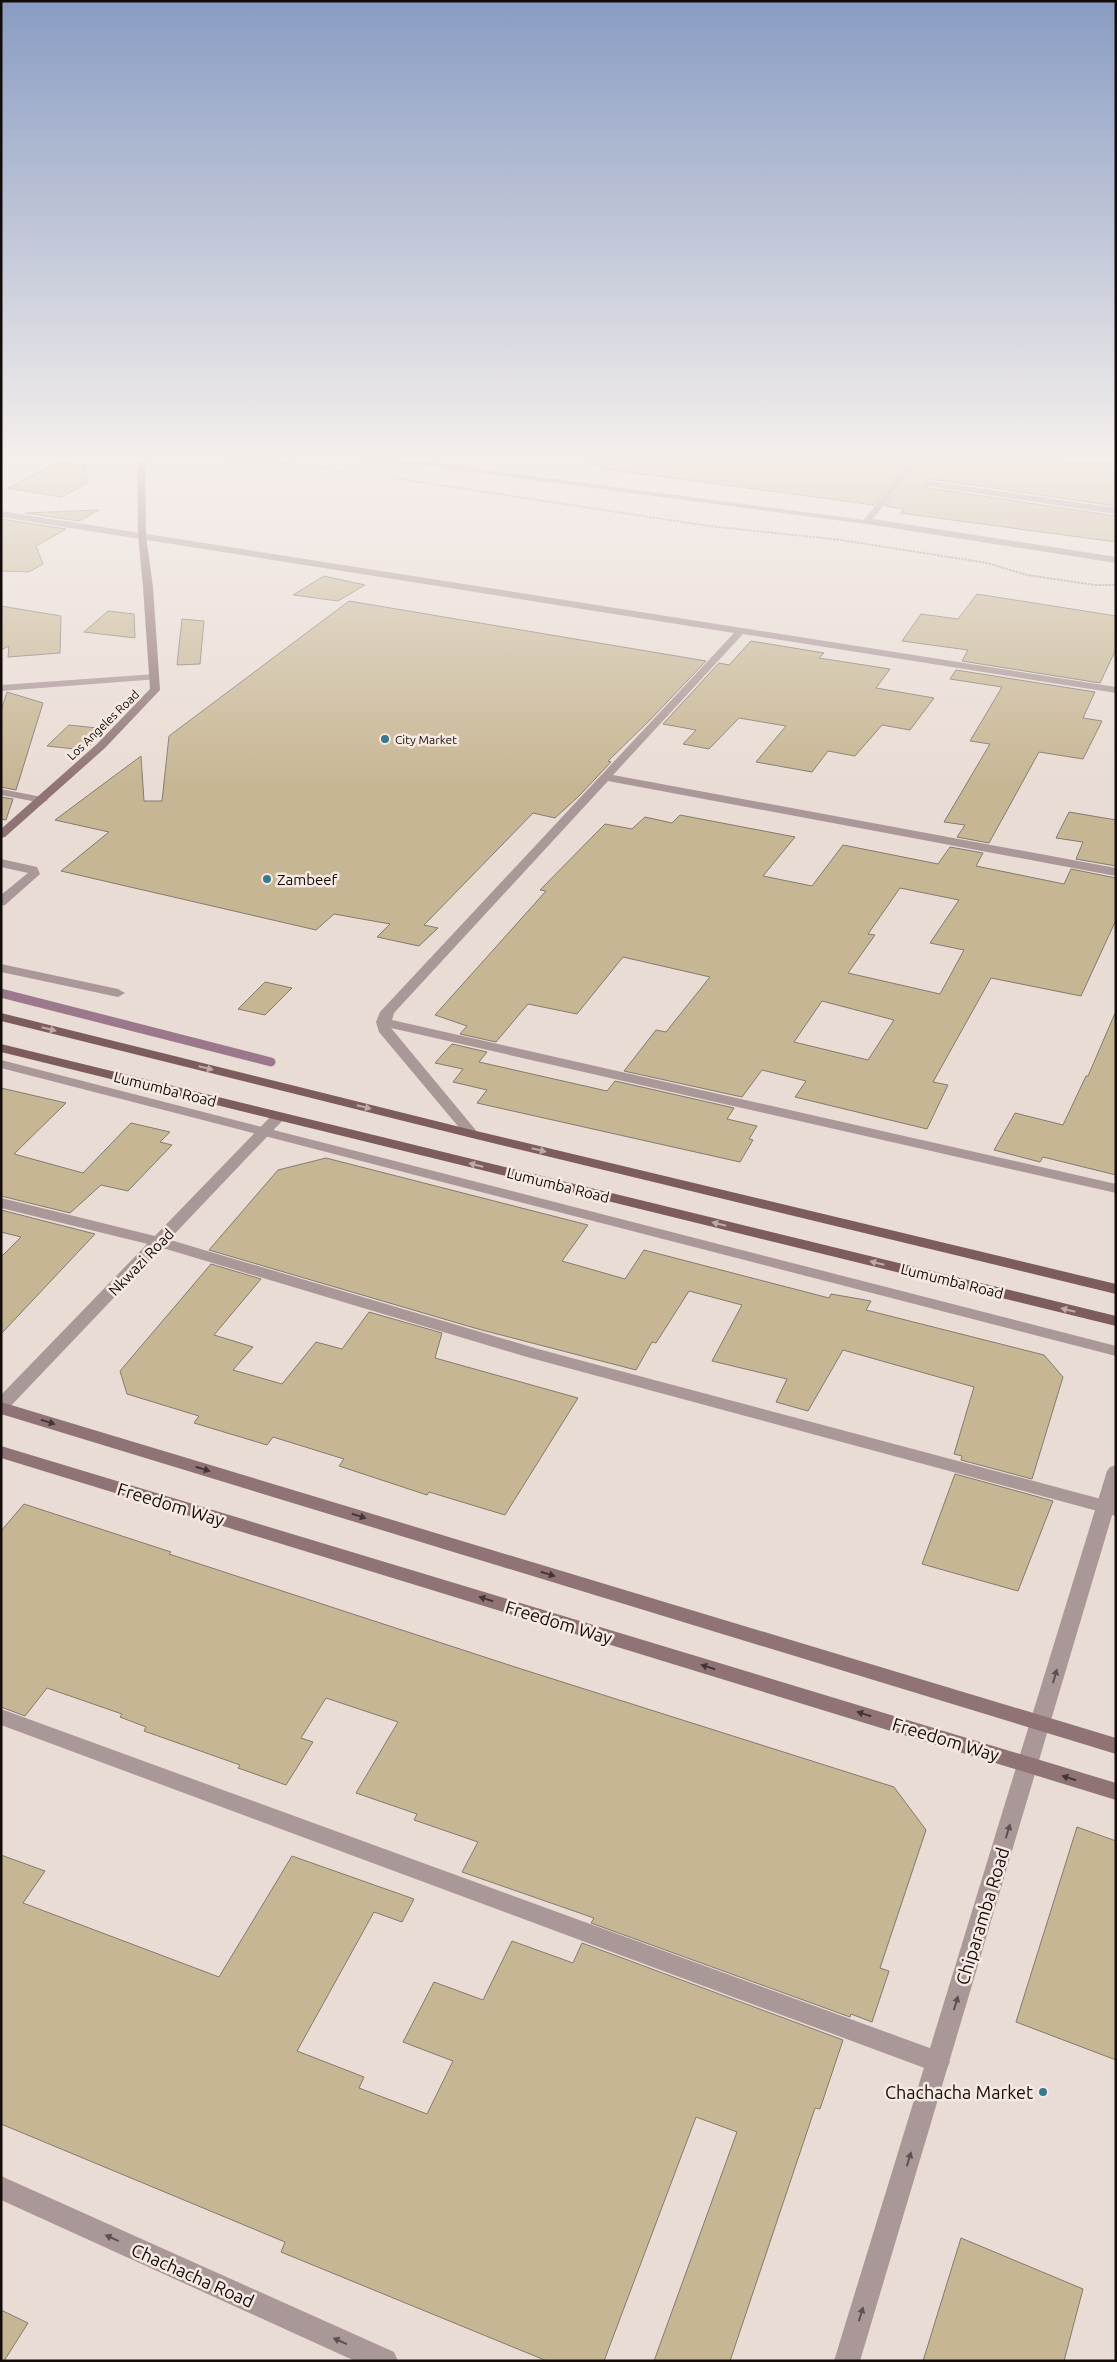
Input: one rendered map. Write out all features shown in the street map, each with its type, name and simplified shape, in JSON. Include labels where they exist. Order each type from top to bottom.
[{"type":"main road","name":"Los Angeles Road","points":[[1,835],[42,800],[153,694],[155,690],[155,677],[145,564]]},
{"type":"main road","name":"Lumumba Road","points":[[1,1017],[472,1134],[1116,1289]]},
{"type":"main road","name":"Lumumba Road","points":[[1,1048],[1116,1321]]},
{"type":"main road","points":[[1,1407],[1116,1746]]},
{"type":"main road","name":"Freedom Way","points":[[1,1452],[1116,1792]]},
{"type":"street","points":[[320,564],[1116,690]]},
{"type":"street","points":[[472,1134],[384,1029],[383,1022],[386,1012],[741,631]]},
{"type":"street","points":[[1,688],[155,677]]},
{"type":"street","points":[[607,777],[1116,872]]},
{"type":"street","points":[[1,792],[42,800]]},
{"type":"street","points":[[1,862],[33,870],[34,874],[1,902]]},
{"type":"street","points":[[1,968],[118,993]]},
{"type":"street","points":[[383,1022],[1116,1189]]},
{"type":"street","points":[[1,1064],[1116,1351]]},
{"type":"street","name":"Nkwazi Road","points":[[1,1407],[161,1242],[278,1117]]},
{"type":"street","points":[[1,1203],[161,1242],[533,1353],[1110,1509]]},
{"type":"street","name":"Chiparamba Road","points":[[847,2361],[1028,1764],[1110,1509],[1116,1471]]},
{"type":"street","points":[[1,1717],[938,2062]]},
{"type":"street","name":"Chachacha Road","points":[[1,2188],[385,2361]]},
{"type":"path","points":[[991,564],[1027,575],[1095,586],[1116,585]]},
{"type":"building","points":[[1,564],[43,564],[29,572],[1,571]]},
{"type":"building","points":[[324,576],[365,585],[338,601],[293,595]]},
{"type":"building","points":[[977,594],[1116,616],[1116,649],[1100,683],[962,661],[968,650],[902,641],[921,614],[958,619]]},
{"type":"building","name":"City Market","points":[[349,601],[706,661],[608,761],[611,762],[579,796],[555,818],[533,813],[424,925],[438,928],[419,946],[377,937],[390,924],[334,914],[316,930],[61,871],[109,832],[55,820],[141,756],[144,801],[162,801],[169,736]]},
{"type":"building","points":[[1,606],[61,616],[60,653],[8,657],[9,646],[1,650]]},
{"type":"building","points":[[108,611],[134,614],[135,638],[84,632]]},
{"type":"building","points":[[182,619],[204,621],[200,664],[177,665]]},
{"type":"building","points":[[751,641],[824,653],[819,658],[890,669],[876,688],[934,698],[910,730],[882,725],[855,756],[828,751],[812,772],[756,762],[786,726],[739,718],[709,749],[683,744],[696,730],[663,724],[719,663],[729,665]]},
{"type":"building","points":[[956,670],[1095,692],[1083,718],[1102,721],[1083,759],[1039,752],[989,843],[957,837],[965,825],[944,822],[990,744],[970,741],[1002,687],[950,679]]},
{"type":"building","points":[[7,692],[43,703],[16,790],[1,787],[1,711]]},
{"type":"building","points":[[69,725],[106,729],[85,750],[47,746]]},
{"type":"building","points":[[1,797],[13,799],[6,820],[1,819]]},
{"type":"building","points":[[1069,812],[1116,820],[1116,866],[1076,859],[1083,842],[1056,838]]},
{"type":"building","points":[[680,815],[795,837],[763,876],[812,886],[843,845],[938,864],[950,847],[983,853],[976,866],[1064,884],[1071,869],[1116,878],[1116,920],[1081,996],[991,978],[933,1082],[948,1085],[927,1129],[795,1097],[806,1081],[762,1070],[742,1097],[624,1071],[656,1030],[666,1032],[710,977],[623,957],[577,1014],[528,1004],[496,1042],[460,1034],[467,1026],[435,1015],[546,891],[540,890],[605,824],[632,829],[645,817],[672,823]],"holes":[[[900,888],[959,900],[930,943],[964,950],[940,994],[848,973],[875,935],[868,934]],[[822,1001],[894,1020],[868,1060],[794,1042]]]},
{"type":"building","points":[[265,982],[292,988],[265,1015],[238,1009]]},
{"type":"building","points":[[1116,1011],[1116,1175],[1043,1157],[1040,1162],[994,1150],[1015,1113],[1063,1125],[1086,1076],[1088,1076]]},
{"type":"building","points":[[452,1044],[487,1052],[479,1062],[607,1091],[615,1081],[734,1108],[727,1119],[757,1126],[749,1139],[753,1140],[740,1162],[477,1103],[487,1090],[453,1082],[463,1069],[435,1063]]},
{"type":"building","points":[[1,1088],[66,1103],[14,1154],[83,1173],[131,1123],[170,1132],[160,1142],[172,1145],[128,1191],[101,1185],[70,1213],[1,1196]]},
{"type":"building","points":[[326,1158],[588,1225],[562,1261],[625,1279],[644,1250],[829,1298],[831,1294],[871,1301],[866,1310],[1044,1355],[1063,1377],[1032,1479],[961,1460],[962,1456],[954,1454],[974,1387],[843,1350],[808,1411],[776,1402],[787,1379],[712,1361],[742,1305],[689,1291],[656,1343],[652,1342],[636,1370],[478,1329],[209,1250],[278,1170]]},
{"type":"building","points":[[1,1210],[95,1234],[1,1334],[1,1257],[21,1237],[1,1232]]},
{"type":"building","points":[[211,1264],[261,1279],[214,1335],[253,1347],[233,1370],[282,1384],[316,1342],[342,1349],[369,1312],[442,1333],[435,1358],[578,1398],[505,1515],[429,1492],[427,1495],[339,1466],[344,1459],[273,1437],[267,1445],[194,1423],[199,1416],[127,1394],[120,1371]]},
{"type":"building","points":[[955,1474],[1053,1501],[1018,1591],[922,1564]]},
{"type":"building","points":[[24,1504],[171,1552],[169,1554],[515,1667],[894,1787],[926,1830],[880,1968],[889,1971],[872,2022],[851,2014],[850,2017],[591,1923],[594,1918],[462,1872],[478,1842],[414,1820],[417,1814],[356,1793],[398,1722],[326,1698],[301,1738],[313,1742],[286,1785],[238,1768],[240,1765],[144,1731],[146,1727],[120,1717],[122,1714],[47,1688],[25,1716],[1,1707],[1,1531]]},
{"type":"building","points":[[1077,1827],[1116,1841],[1116,2060],[1016,2022]]},
{"type":"building","points":[[1,1855],[45,1871],[23,1903],[219,1977],[292,1856],[414,1899],[402,1922],[374,1912],[297,2051],[364,2077],[359,2088],[427,2114],[453,2061],[403,2042],[434,1982],[483,2000],[512,1941],[573,1963],[582,1943],[843,2040],[820,2109],[815,2108],[730,2361],[654,2361],[737,2132],[696,2117],[604,2361],[547,2361],[281,2252],[285,2242],[1,2124]]},
{"type":"building","points":[[961,2238],[1083,2289],[1064,2361],[923,2361]]},
{"type":"building","points":[[1,2310],[28,2323],[4,2361],[1,2361]]},
{"type":"waterway","points":[[1,993],[271,1062]]},
{"type":"place","name":"City Market","points":[[385,739]]},
{"type":"place","name":"Zambeef","points":[[267,879]]},
{"type":"place","name":"Chachacha Market","points":[[1043,2092]]}]
